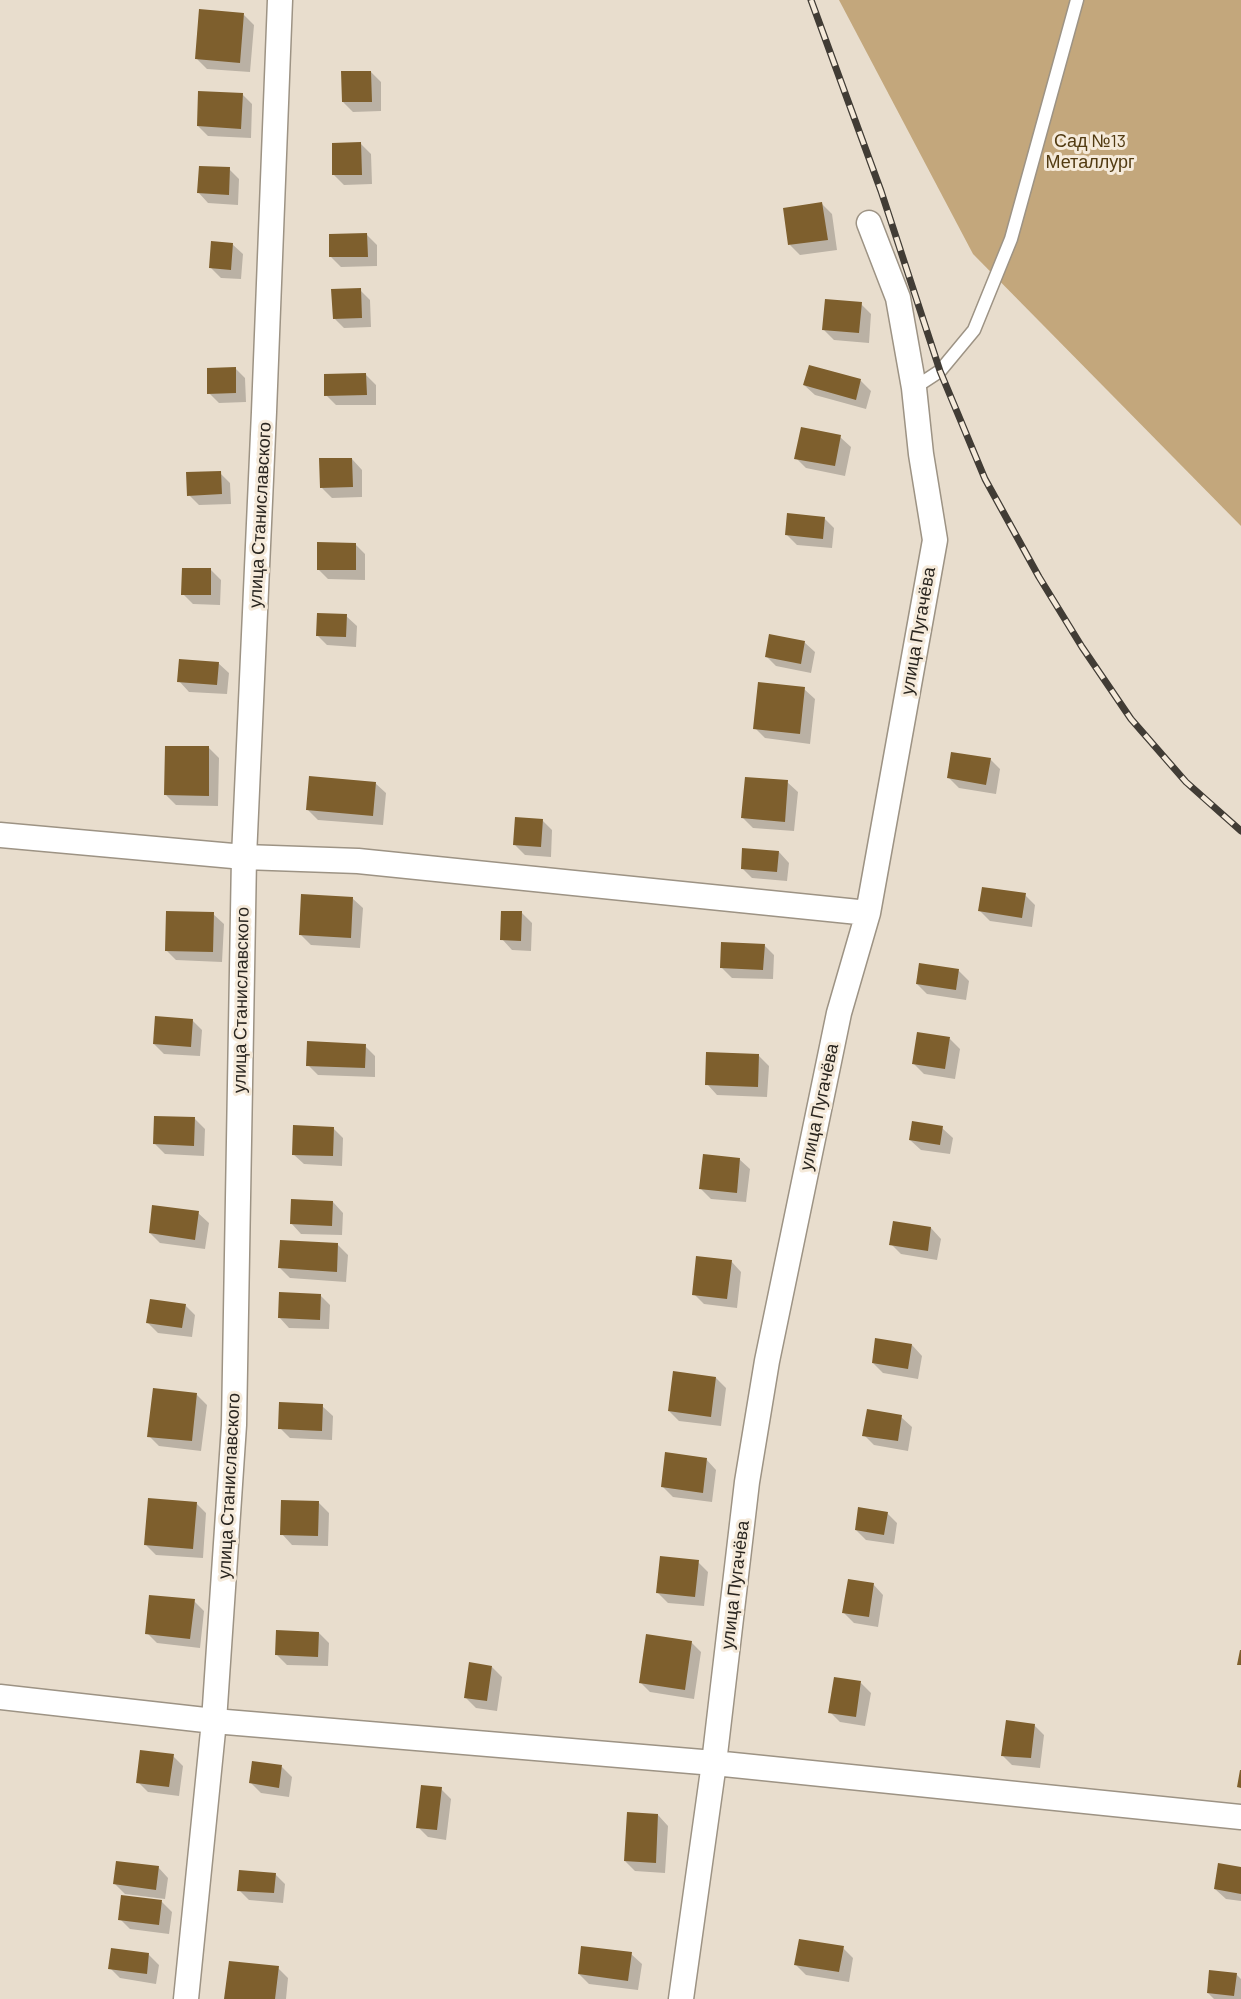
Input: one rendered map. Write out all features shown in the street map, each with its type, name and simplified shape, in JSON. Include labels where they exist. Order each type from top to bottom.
[{"type":"street","name":"улица Станиславского","points":[[186,1999],[214,1721],[234,1425],[244,857],[280,0]]},
{"type":"street","name":"улица Пугачёва","points":[[681,1999],[714,1763],[747,1482],[767,1361],[839,1013],[868,913],[934,540],[914,388],[897,298],[869,223]]},
{"type":"street","points":[[0,835],[244,857],[358,861],[868,913]]},
{"type":"street","points":[[0,1697],[214,1721],[714,1763],[1241,1817]]},
{"type":"lane","points":[[914,388],[940,371],[974,330],[1011,239],[1077,0]]},
{"type":"green space","name":"Сад №13 Металлург","points":[[839,0],[1241,0],[1241,526],[973,254]]},
{"type":"building","points":[[199,9],[244,13],[240,63],[195,59]]},
{"type":"building","points":[[341,71],[371,71],[372,102],[342,102]]},
{"type":"building","points":[[198,91],[243,93],[241,129],[197,126]]},
{"type":"building","points":[[361,142],[362,175],[332,175],[332,143]]},
{"type":"building","points":[[199,166],[230,167],[229,195],[197,193]]},
{"type":"building","points":[[822,202],[828,240],[788,245],[783,208]]},
{"type":"building","points":[[367,233],[368,257],[329,257],[329,234]]},
{"type":"building","points":[[211,241],[233,243],[231,270],[209,268]]},
{"type":"building","points":[[361,288],[362,318],[333,319],[331,289]]},
{"type":"building","points":[[825,299],[862,302],[859,333],[822,330]]},
{"type":"building","points":[[809,365],[861,379],[856,400],[803,385]]},
{"type":"building","points":[[236,367],[236,393],[207,394],[207,368]]},
{"type":"building","points":[[366,373],[367,395],[324,396],[324,374]]},
{"type":"building","points":[[801,427],[841,435],[835,466],[794,459]]},
{"type":"building","points":[[319,458],[352,458],[353,487],[320,488]]},
{"type":"building","points":[[221,471],[222,494],[187,496],[186,472]]},
{"type":"building","points":[[787,513],[825,517],[823,539],[785,535]]},
{"type":"building","points":[[317,542],[356,543],[356,570],[317,570]]},
{"type":"building","points":[[182,568],[211,568],[211,595],[181,595]]},
{"type":"building","points":[[317,613],[347,614],[346,637],[316,636]]},
{"type":"building","points":[[769,634],[805,641],[801,664],[765,657]]},
{"type":"building","points":[[179,659],[219,662],[217,685],[177,682]]},
{"type":"building","points":[[758,682],[805,687],[800,734],[753,729]]},
{"type":"building","points":[[165,746],[209,746],[209,796],[164,795]]},
{"type":"building","points":[[951,752],[991,758],[986,785],[947,778]]},
{"type":"building","points":[[309,776],[376,782],[373,816],[306,810]]},
{"type":"building","points":[[745,777],[788,780],[785,822],[741,818]]},
{"type":"building","points":[[515,817],[543,819],[541,847],[513,845]]},
{"type":"building","points":[[742,848],[779,851],[777,872],[741,869]]},
{"type":"building","points":[[982,887],[1026,893],[1022,918],[978,911]]},
{"type":"building","points":[[301,894],[353,897],[351,938],[299,935]]},
{"type":"building","points":[[166,911],[214,912],[213,952],[165,951]]},
{"type":"building","points":[[501,911],[522,911],[521,941],[500,940]]},
{"type":"building","points":[[721,942],[765,944],[763,970],[720,968]]},
{"type":"building","points":[[919,963],[959,969],[956,990],[916,984]]},
{"type":"building","points":[[155,1016],[193,1019],[191,1047],[153,1044]]},
{"type":"building","points":[[917,1032],[950,1037],[945,1069],[912,1064]]},
{"type":"building","points":[[307,1041],[366,1044],[365,1068],[306,1066]]},
{"type":"building","points":[[706,1052],[759,1054],[758,1087],[705,1085]]},
{"type":"building","points":[[154,1116],[195,1117],[194,1146],[153,1144]]},
{"type":"building","points":[[912,1121],[943,1126],[940,1145],[909,1140]]},
{"type":"building","points":[[293,1125],[334,1127],[333,1156],[292,1155]]},
{"type":"building","points":[[703,1154],[740,1158],[737,1193],[699,1189]]},
{"type":"building","points":[[291,1199],[333,1201],[332,1226],[290,1224]]},
{"type":"building","points":[[152,1205],[199,1211],[195,1240],[149,1233]]},
{"type":"building","points":[[893,1221],[931,1227],[928,1251],[889,1245]]},
{"type":"building","points":[[280,1240],[338,1243],[337,1272],[278,1268]]},
{"type":"building","points":[[696,1256],[732,1260],[727,1299],[692,1295]]},
{"type":"building","points":[[279,1292],[321,1294],[320,1320],[278,1318]]},
{"type":"building","points":[[150,1299],[186,1304],[182,1328],[146,1323]]},
{"type":"building","points":[[875,1338],[912,1344],[908,1369],[872,1363]]},
{"type":"building","points":[[673,1371],[716,1377],[711,1417],[668,1411]]},
{"type":"building","points":[[153,1388],[197,1393],[192,1441],[147,1437]]},
{"type":"building","points":[[279,1402],[323,1404],[322,1431],[278,1429]]},
{"type":"building","points":[[867,1409],[902,1415],[898,1441],[862,1436]]},
{"type":"building","points":[[665,1452],[707,1458],[703,1493],[661,1487]]},
{"type":"building","points":[[148,1498],[197,1502],[193,1549],[144,1545]]},
{"type":"building","points":[[281,1500],[319,1501],[318,1536],[280,1535]]},
{"type":"building","points":[[858,1507],[888,1512],[884,1535],[855,1530]]},
{"type":"building","points":[[660,1556],[699,1560],[695,1597],[656,1593]]},
{"type":"building","points":[[848,1579],[874,1583],[869,1617],[842,1613]]},
{"type":"building","points":[[149,1595],[195,1599],[190,1639],[145,1634]]},
{"type":"building","points":[[276,1630],[319,1632],[318,1657],[275,1655]]},
{"type":"building","points":[[646,1634],[692,1641],[685,1690],[639,1683]]},
{"type":"building","points":[[1240,1650],[1241,1665],[1237,1665]]},
{"type":"building","points":[[469,1662],[492,1666],[487,1701],[464,1698]]},
{"type":"building","points":[[834,1677],[861,1681],[856,1717],[828,1713]]},
{"type":"building","points":[[1006,1720],[1035,1724],[1031,1758],[1001,1756]]},
{"type":"building","points":[[140,1750],[174,1754],[169,1787],[136,1783]]},
{"type":"building","points":[[252,1761],[282,1765],[279,1788],[249,1783]]},
{"type":"building","points":[[1241,1770],[1241,1788],[1237,1787]]},
{"type":"building","points":[[421,1785],[442,1787],[437,1830],[416,1828]]},
{"type":"building","points":[[627,1812],[658,1814],[656,1863],[624,1861]]},
{"type":"building","points":[[116,1861],[159,1866],[156,1890],[113,1884]]},
{"type":"building","points":[[1218,1863],[1241,1867],[1241,1894],[1214,1889]]},
{"type":"building","points":[[239,1870],[276,1873],[274,1893],[237,1891]]},
{"type":"building","points":[[121,1895],[162,1900],[159,1925],[118,1920]]},
{"type":"building","points":[[799,1939],[844,1946],[839,1972],[794,1965]]},
{"type":"building","points":[[581,1946],[632,1952],[628,1981],[578,1974]]},
{"type":"building","points":[[111,1948],[149,1953],[147,1974],[108,1969]]},
{"type":"building","points":[[229,1961],[279,1966],[275,1999],[224,1999]]},
{"type":"building","points":[[1209,1970],[1237,1973],[1234,1996],[1207,1993]]},
{"type":"railway","points":[[811,0],[881,191],[940,371],[985,479],[1039,577],[1082,647],[1131,719],[1186,782],[1241,831]]}]
